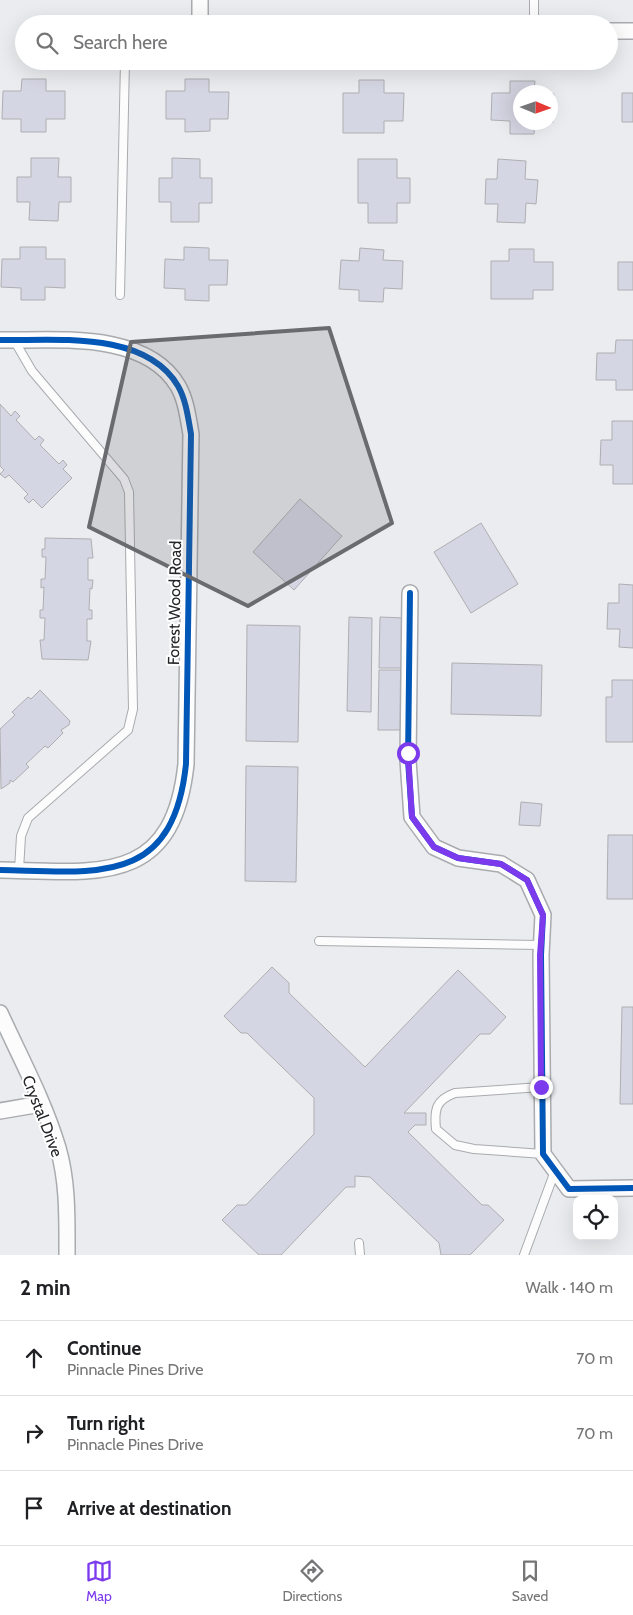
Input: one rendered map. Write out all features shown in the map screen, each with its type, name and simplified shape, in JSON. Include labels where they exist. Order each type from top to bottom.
[{"type":"street","points":[[200,0],[200,15]]},
{"type":"street","points":[[618,31],[633,31]]},
{"type":"street","name":"Forest Wood Road","points":[[0,870],[82,871],[127,864],[150,852],[166,834],[177,812],[186,764],[191,434],[187,409],[178,385],[161,366],[140,352],[117,345],[94,342],[7,340]]},
{"type":"street","points":[[410,593],[408,760],[412,817],[434,847],[458,858],[501,864],[527,880],[543,915],[541,945],[543,1154],[569,1189],[633,1188]]},
{"type":"street","name":"Crystal Drive","points":[[0,1013],[41,1104],[58,1148],[66,1196],[67,1255]]},
{"type":"street","points":[[0,1111],[41,1104]]},
{"type":"lane","points":[[534,0],[534,15]]},
{"type":"lane","points":[[120,295],[125,70]]},
{"type":"lane","points":[[7,340],[124,479],[130,492],[133,709],[128,730],[28,818],[21,836],[19,870]]},
{"type":"lane","points":[[319,941],[541,945]]},
{"type":"lane","points":[[541,1087],[455,1093],[444,1097],[436,1105],[435,1116],[436,1129],[455,1145],[474,1149],[543,1154]]},
{"type":"lane","points":[[524,1255],[555,1171]]},
{"type":"lane","points":[[359,1243],[360,1255]]},
{"type":"highlighted area","points":[[329,328],[392,523],[248,606],[89,527],[131,342]]},
{"type":"building","points":[[22,79],[46,79],[46,91],[65,91],[65,119],[46,119],[46,132],[21,132],[21,119],[2,119],[3,91],[21,91]]},
{"type":"building","points":[[185,79],[209,79],[209,92],[229,92],[228,119],[210,119],[210,131],[185,132],[185,119],[166,119],[166,91],[185,91]]},
{"type":"building","points":[[359,80],[384,80],[384,93],[404,93],[403,121],[384,121],[384,133],[343,133],[343,93],[359,93]]},
{"type":"building","points":[[510,81],[535,81],[535,85],[513,85],[513,130],[534,130],[534,134],[510,134],[510,121],[491,120],[492,93],[510,93]]},
{"type":"building","points":[[622,93],[633,93],[633,122],[622,122]]},
{"type":"building","points":[[31,158],[59,158],[58,177],[71,177],[71,202],[59,202],[58,221],[29,220],[30,202],[17,202],[17,177],[31,177]]},
{"type":"building","points":[[172,158],[200,159],[200,178],[212,178],[212,203],[199,203],[199,222],[171,222],[171,202],[159,202],[159,178],[172,178]]},
{"type":"building","points":[[358,159],[397,159],[397,178],[410,178],[410,203],[397,203],[397,223],[368,223],[368,203],[358,203]]},
{"type":"building","points":[[498,159],[526,161],[525,179],[538,180],[536,204],[526,203],[525,223],[497,222],[498,204],[485,204],[486,179],[497,179]]},
{"type":"building","points":[[20,247],[46,247],[46,259],[65,259],[65,288],[45,287],[45,300],[21,300],[21,288],[1,287],[2,259],[20,259]]},
{"type":"building","points":[[184,247],[209,248],[209,260],[228,260],[227,285],[209,285],[209,301],[185,300],[185,289],[164,288],[165,259],[184,260]]},
{"type":"building","points":[[360,248],[384,250],[383,260],[403,261],[402,289],[384,288],[383,302],[359,301],[359,290],[339,289],[341,260],[359,261]]},
{"type":"building","points":[[509,249],[534,249],[534,262],[553,262],[553,290],[533,290],[533,299],[491,299],[491,261],[509,261]]},
{"type":"building","points":[[618,262],[633,262],[633,290],[618,290]]},
{"type":"building","points":[[616,340],[633,340],[633,390],[616,390],[616,380],[596,380],[597,353],[615,353]]},
{"type":"building","points":[[0,404],[11,416],[15,411],[20,416],[16,420],[35,440],[39,436],[44,440],[40,445],[59,464],[63,460],[67,465],[63,469],[72,478],[42,508],[33,499],[29,503],[24,498],[28,494],[9,475],[5,478],[0,474],[4,470],[0,466]]},
{"type":"building","points":[[612,421],[633,421],[633,484],[613,484],[613,465],[600,465],[601,440],[612,440]]},
{"type":"building","points":[[300,499],[342,536],[294,590],[253,552]]},
{"type":"building","points":[[481,523],[518,584],[471,613],[434,552]]},
{"type":"building","points":[[45,538],[91,539],[93,558],[88,558],[88,580],[93,580],[92,589],[90,588],[89,610],[92,610],[92,619],[87,619],[87,641],[91,641],[88,660],[42,659],[40,640],[44,640],[45,618],[40,618],[40,610],[43,610],[44,587],[41,588],[41,579],[45,579],[46,557],[42,557],[42,549],[45,549]]},
{"type":"building","points":[[619,584],[633,585],[633,648],[619,647],[620,629],[607,629],[608,603],[619,603]]},
{"type":"building","points":[[349,617],[372,618],[371,712],[347,711]]},
{"type":"building","points":[[380,617],[404,618],[403,668],[379,668]]},
{"type":"building","points":[[247,625],[300,626],[298,742],[246,741]]},
{"type":"building","points":[[452,663],[542,665],[541,716],[451,714]]},
{"type":"building","points":[[379,670],[403,670],[402,730],[378,730]]},
{"type":"building","points":[[612,680],[633,680],[633,742],[606,742],[606,697],[612,697]]},
{"type":"building","points":[[40,690],[70,721],[69,725],[61,730],[63,733],[48,748],[45,746],[26,764],[29,767],[13,782],[10,780],[10,783],[1,789],[0,729],[15,715],[12,712],[28,697],[31,699]]},
{"type":"building","points":[[246,766],[298,767],[296,882],[245,881]]},
{"type":"building","points":[[521,802],[542,804],[540,826],[519,825]]},
{"type":"building","points":[[608,835],[633,835],[633,899],[607,899]]},
{"type":"building","points":[[272,967],[289,983],[289,993],[365,1067],[458,970],[506,1017],[490,1034],[480,1034],[404,1113],[426,1113],[426,1125],[415,1125],[408,1132],[482,1205],[488,1205],[504,1220],[470,1255],[441,1255],[439,1243],[370,1177],[355,1176],[355,1187],[346,1187],[281,1255],[259,1255],[222,1220],[237,1205],[246,1205],[314,1134],[314,1098],[247,1033],[241,1033],[224,1016]]},
{"type":"building","points":[[622,1007],[633,1007],[633,1104],[620,1104]]},
{"type":"cycle path","points":[[0,340],[97,342],[122,347],[144,355],[163,368],[181,391],[191,434],[186,764],[178,804],[165,833],[147,852],[124,864],[98,870],[68,872],[0,870]]},
{"type":"cycle path","points":[[410,593],[408,760],[412,817],[434,847],[458,858],[501,864],[527,880],[543,915],[541,955],[543,1154],[569,1189],[633,1188]]},
{"type":"route","points":[[408,753],[412,817],[434,847],[458,858],[501,864],[527,880],[543,915],[540,955],[541,1087]]}]
